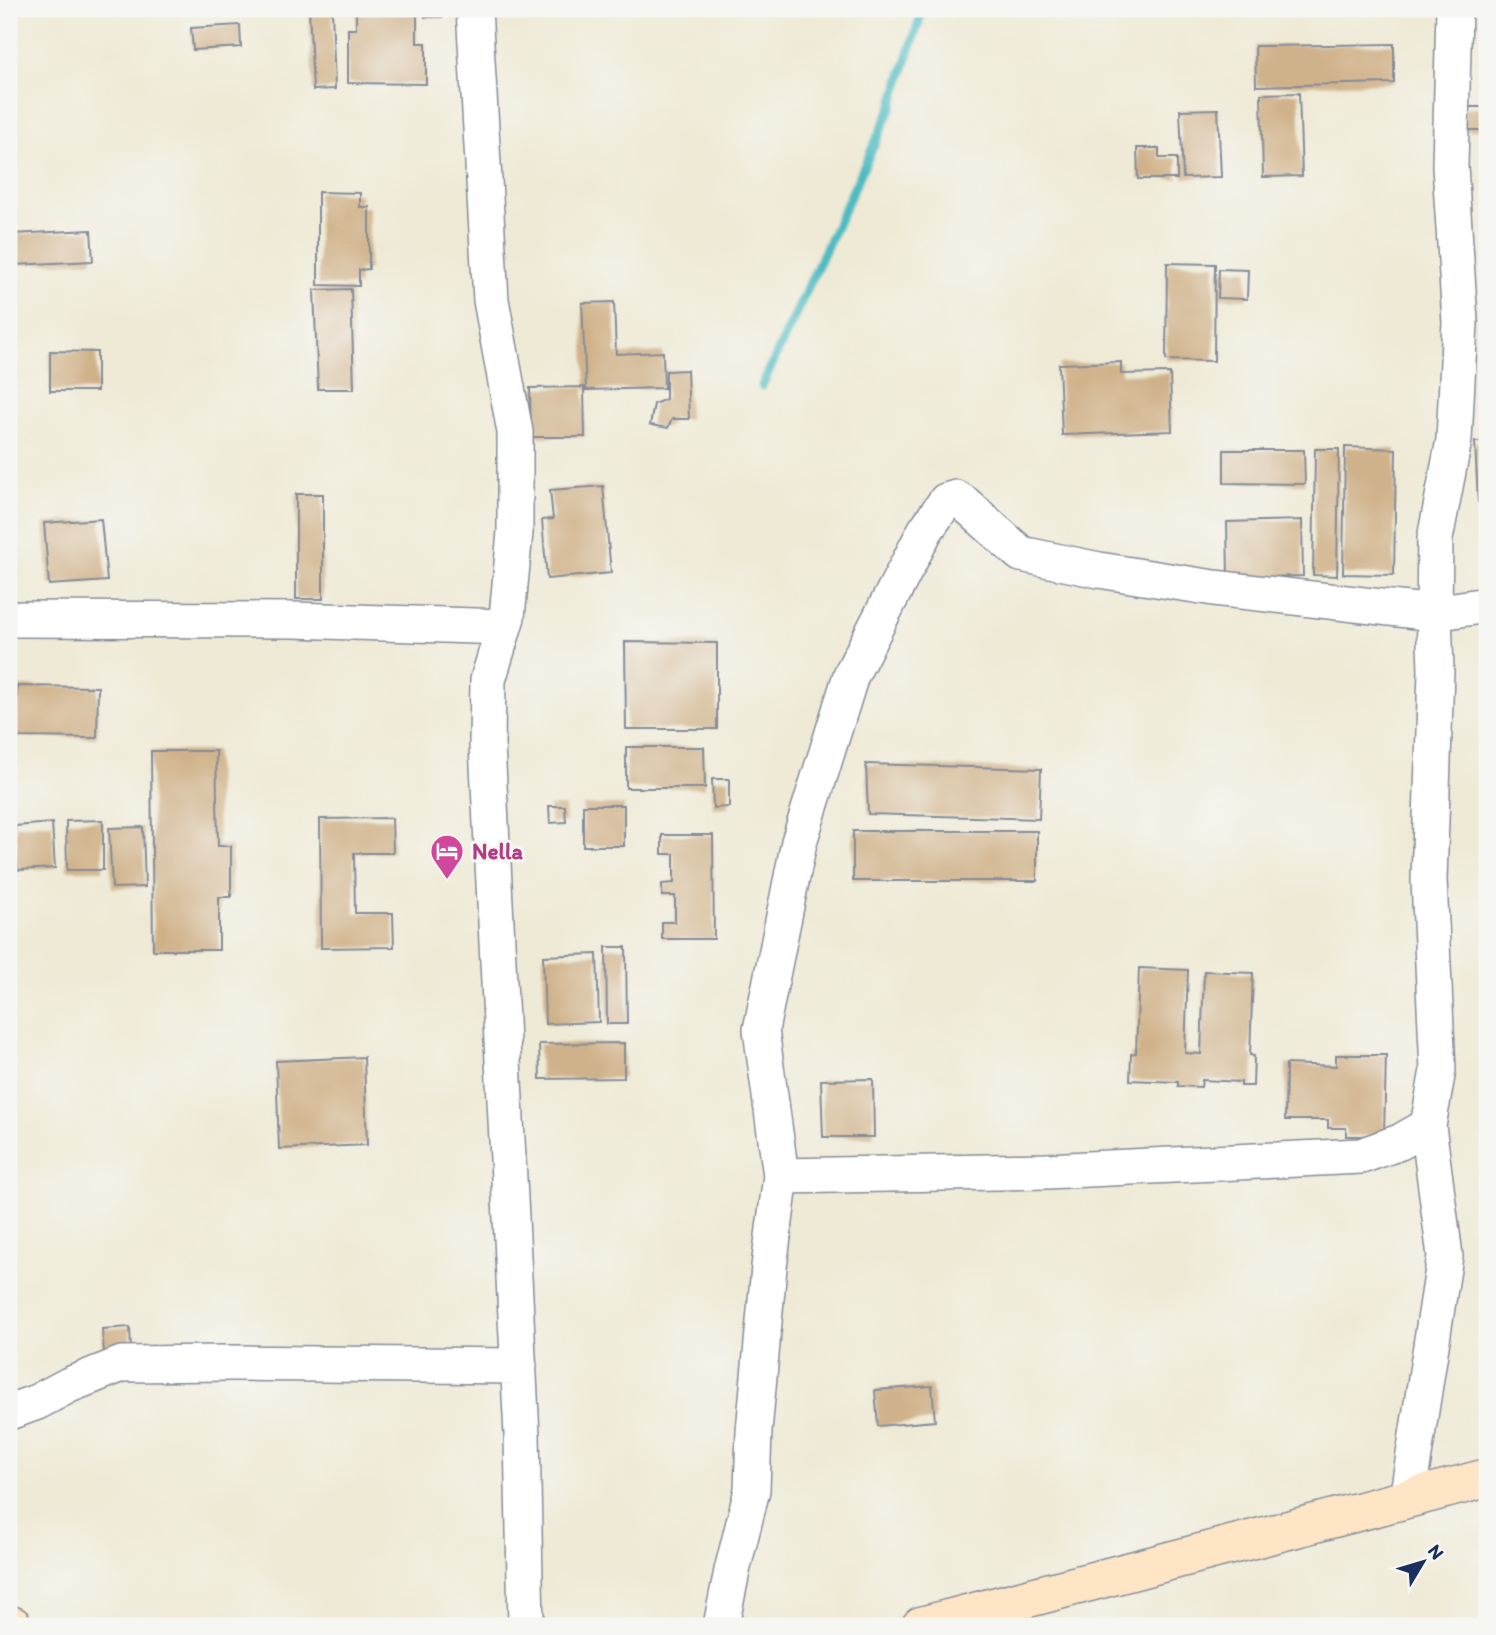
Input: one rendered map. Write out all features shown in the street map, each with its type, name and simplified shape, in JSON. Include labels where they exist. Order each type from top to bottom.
[{"type":"main road","points":[[920,1626],[1487,1478]]},
{"type":"street","points":[[474,9],[491,300],[514,432],[515,532],[507,617],[488,680],[487,745],[523,1435],[526,1626]]},
{"type":"street","points":[[1407,1500],[1445,1256],[1428,1126],[1438,1070],[1429,880],[1436,671],[1435,539],[1454,440],[1460,322],[1450,166],[1454,9]]},
{"type":"street","points":[[721,1626],[752,1490],[754,1431],[769,1267],[781,1176],[761,1030],[799,842],[850,675],[925,531],[946,501],[956,498],[964,503],[1021,554],[1099,570],[1214,588],[1434,613],[1487,605]]},
{"type":"street","points":[[9,619],[294,620],[503,627]]},
{"type":"street","points":[[781,1176],[1046,1171],[1361,1156],[1400,1142],[1428,1126]]},
{"type":"street","points":[[9,1412],[122,1364],[519,1366]]},
{"type":"building","points":[[309,9],[332,9],[335,89],[313,90]]},
{"type":"building","points":[[356,9],[417,9],[417,43],[426,43],[426,84],[348,83],[348,29],[356,29]]},
{"type":"building","points":[[425,9],[443,9],[443,17],[425,17]]},
{"type":"building","points":[[240,25],[241,47],[193,50],[191,28]]},
{"type":"building","points":[[1394,44],[1394,83],[1256,86],[1255,46]]},
{"type":"building","points":[[1299,93],[1302,176],[1263,177],[1261,94]]},
{"type":"building","points":[[1462,107],[1487,107],[1487,130],[1462,130]]},
{"type":"building","points":[[1218,109],[1221,177],[1183,178],[1180,110]]},
{"type":"building","points":[[1137,148],[1159,148],[1159,158],[1177,158],[1177,179],[1138,179]]},
{"type":"building","points":[[318,192],[360,193],[360,207],[369,207],[369,269],[359,270],[359,286],[318,285]]},
{"type":"building","points":[[91,230],[93,261],[14,265],[12,234]]},
{"type":"building","points":[[1167,263],[1215,264],[1214,361],[1166,360]]},
{"type":"building","points":[[1219,269],[1248,270],[1247,299],[1218,298]]},
{"type":"building","points":[[351,289],[354,389],[318,389],[314,290]]},
{"type":"building","points":[[614,302],[616,354],[663,352],[664,388],[586,390],[582,303]]},
{"type":"building","points":[[50,351],[97,352],[97,391],[50,391]]},
{"type":"building","points":[[1121,362],[1121,374],[1170,373],[1172,431],[1062,435],[1059,364]]},
{"type":"building","points":[[687,370],[689,419],[672,419],[668,428],[650,425],[654,404],[666,399],[666,371]]},
{"type":"building","points":[[584,387],[585,437],[531,437],[530,388]]},
{"type":"building","points":[[1475,442],[1487,442],[1487,502],[1478,502]]},
{"type":"building","points":[[1345,447],[1396,449],[1394,575],[1343,574]]},
{"type":"building","points":[[1315,449],[1339,449],[1337,576],[1313,575]]},
{"type":"building","points":[[1224,450],[1304,450],[1305,484],[1224,483]]},
{"type":"building","points":[[603,486],[611,573],[547,579],[542,520],[553,519],[550,490]]},
{"type":"building","points":[[296,494],[323,494],[323,599],[296,599]]},
{"type":"building","points":[[101,519],[107,581],[49,585],[44,523]]},
{"type":"building","points":[[1302,520],[1303,576],[1228,578],[1227,522]]},
{"type":"building","points":[[625,642],[717,643],[717,729],[626,729]]},
{"type":"building","points":[[17,686],[98,687],[97,738],[16,737]]},
{"type":"building","points":[[626,747],[704,747],[705,788],[626,788]]},
{"type":"building","points":[[151,751],[216,751],[218,846],[231,846],[231,897],[219,897],[219,950],[153,950]]},
{"type":"building","points":[[866,764],[1041,769],[1039,819],[868,814]]},
{"type":"building","points":[[712,779],[729,779],[729,807],[713,808]]},
{"type":"building","points":[[583,805],[624,805],[624,846],[583,846]]},
{"type":"building","points":[[549,806],[565,806],[566,822],[550,823]]},
{"type":"building","points":[[392,818],[393,853],[354,853],[355,913],[393,913],[394,947],[321,948],[320,819]]},
{"type":"building","points":[[103,820],[103,870],[67,870],[66,821]]},
{"type":"building","points":[[52,823],[55,868],[18,870],[15,826]]},
{"type":"building","points":[[143,827],[145,887],[112,888],[109,828]]},
{"type":"building","points":[[853,831],[1037,831],[1037,881],[853,881]]},
{"type":"building","points":[[662,835],[713,835],[714,939],[662,939],[662,922],[675,922],[675,896],[662,896],[662,884],[674,883],[674,854],[662,854]]},
{"type":"building","points":[[606,947],[626,947],[627,1024],[607,1024]]},
{"type":"building","points":[[597,954],[599,1022],[545,1024],[543,956]]},
{"type":"building","points":[[1139,968],[1188,970],[1185,1053],[1201,1054],[1204,971],[1253,973],[1250,1055],[1254,1056],[1253,1086],[1241,1086],[1241,1082],[1202,1080],[1201,1087],[1178,1086],[1178,1082],[1130,1080],[1131,1054],[1136,1053]]},
{"type":"building","points":[[624,1043],[624,1078],[540,1079],[539,1044]]},
{"type":"building","points":[[1336,1055],[1386,1055],[1384,1136],[1346,1136],[1346,1128],[1328,1128],[1328,1120],[1285,1120],[1286,1064],[1336,1066]]},
{"type":"building","points":[[364,1057],[367,1145],[279,1149],[276,1061]]},
{"type":"building","points":[[873,1079],[874,1137],[823,1137],[821,1080]]},
{"type":"building","points":[[130,1327],[131,1352],[104,1353],[102,1329]]},
{"type":"building","points":[[932,1386],[935,1421],[878,1426],[875,1390]]},
{"type":"waterway","points":[[762,386],[892,106],[923,9]]},
{"type":"place","name":"Nella","points":[[447,881]]}]
